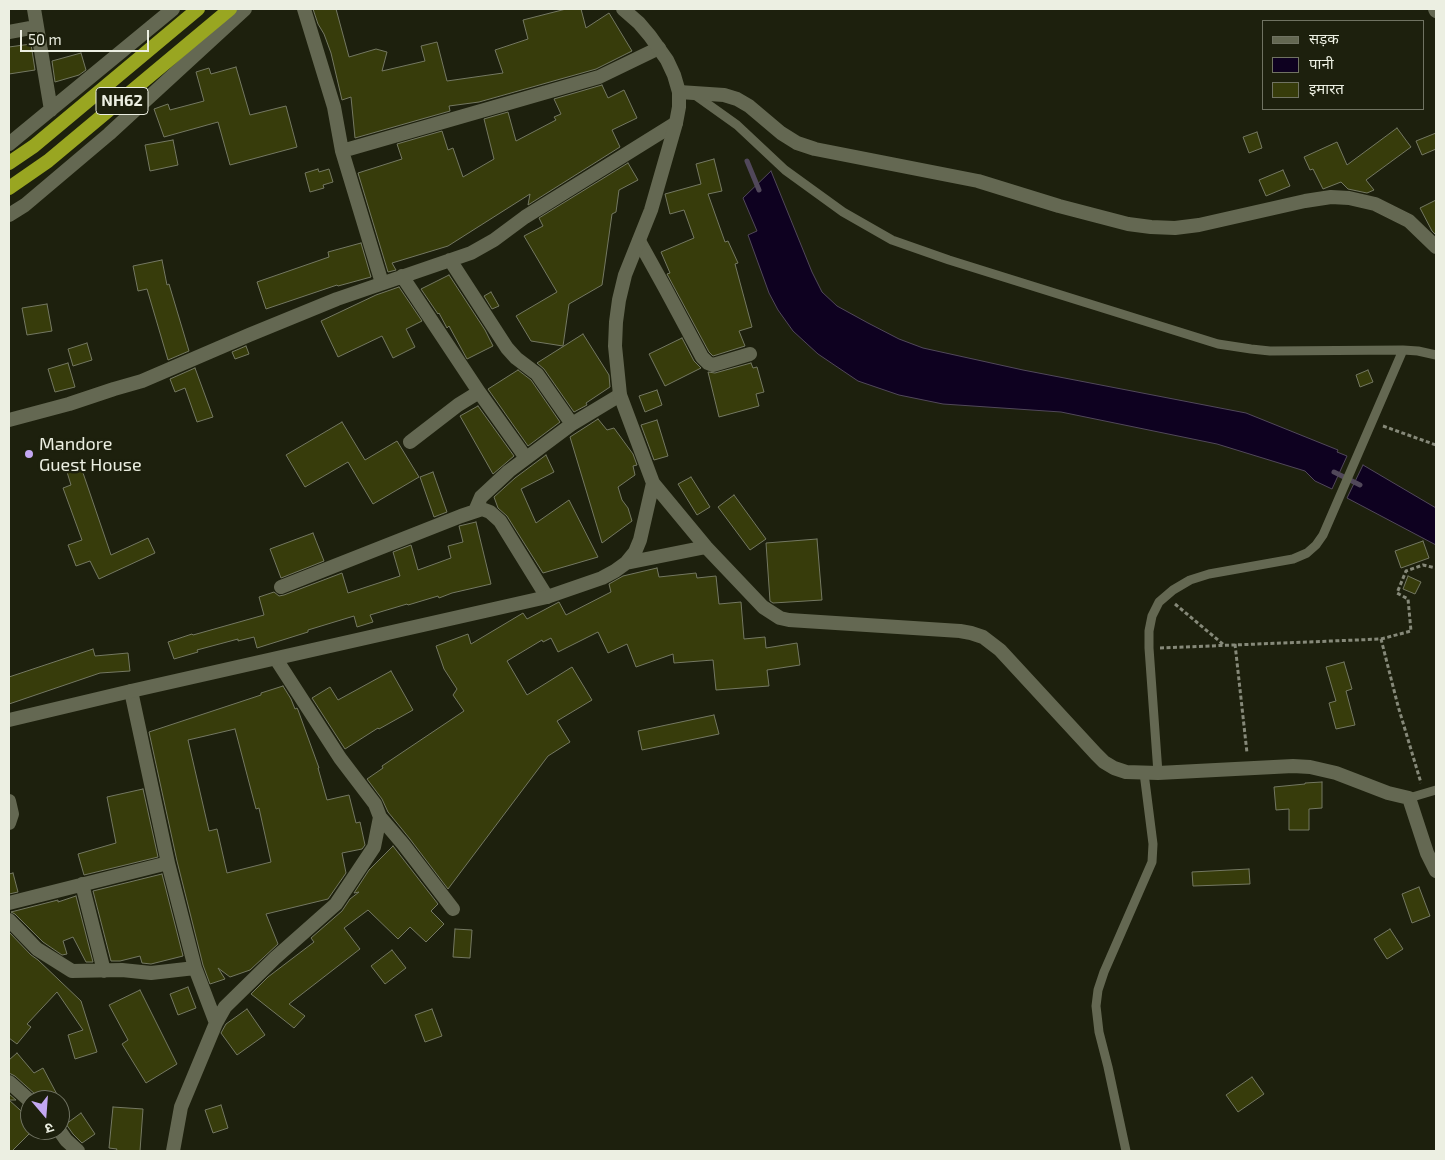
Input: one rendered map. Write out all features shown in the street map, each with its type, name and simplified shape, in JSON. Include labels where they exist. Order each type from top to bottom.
[{"type":"highway","name":"NH62","points":[[9,163],[34,146],[198,9]]},
{"type":"highway","name":"NH62","points":[[9,188],[48,161],[230,9]]},
{"type":"street","points":[[34,9],[51,110]]},
{"type":"street","points":[[9,144],[173,9]]},
{"type":"street","points":[[9,215],[25,205],[110,134],[244,9]]},
{"type":"street","points":[[304,9],[334,107],[342,151],[382,283]]},
{"type":"street","points":[[623,9],[639,23],[659,48],[684,92],[651,210],[625,275],[619,300],[615,346],[620,395],[653,483],[706,547],[763,607],[780,618],[960,631],[983,637],[1000,650],[1104,762],[1114,768],[1126,772],[1151,773],[1293,766],[1336,773],[1388,794],[1409,798],[1427,853],[1436,871]]},
{"type":"street","points":[[9,32],[36,28]]},
{"type":"street","points":[[342,151],[599,77],[659,48]]},
{"type":"street","points":[[684,92],[724,94],[737,99],[749,106],[781,133],[797,143],[815,149],[978,180],[1059,206],[1128,224],[1175,228],[1199,225],[1305,201],[1331,197],[1349,198],[1375,204],[1409,220],[1436,247]]},
{"type":"street","points":[[9,420],[69,404],[142,381],[294,316],[382,283],[471,253],[494,240],[525,216],[676,123]]},
{"type":"street","points":[[639,241],[702,357],[708,363],[713,364],[750,354]]},
{"type":"street","points":[[450,260],[507,348],[516,358],[537,374],[572,424]]},
{"type":"street","points":[[402,276],[479,392],[526,458]]},
{"type":"street","points":[[410,442],[458,405],[479,392]]},
{"type":"street","points":[[474,511],[481,497],[509,471],[572,424],[620,395]]},
{"type":"street","points":[[9,720],[546,597],[602,578],[615,572],[635,552],[640,540],[653,483]]},
{"type":"street","points":[[281,587],[474,511],[482,510],[490,512],[500,521],[546,597]]},
{"type":"street","points":[[626,563],[706,547]]},
{"type":"street","points":[[276,659],[340,758],[375,804],[380,817],[453,909]]},
{"type":"street","points":[[131,691],[168,863],[195,968],[216,1023]]},
{"type":"street","points":[[9,801],[12,814],[9,823]]},
{"type":"street","points":[[173,1151],[181,1107],[216,1023],[225,1008],[275,958],[336,904],[374,847],[380,817]]},
{"type":"street","points":[[9,903],[168,863]]},
{"type":"street","points":[[82,884],[104,971]]},
{"type":"street","points":[[9,920],[37,949],[72,972],[122,970],[151,973],[195,968]]},
{"type":"street","points":[[9,1082],[20,1092]]},
{"type":"street","points":[[66,1140],[78,1151]]},
{"type":"lane","points":[[684,92],[737,125],[785,170],[812,190],[843,212],[892,240],[979,270],[1218,344],[1291,352],[1403,350],[1418,351],[1436,356]]},
{"type":"lane","points":[[1126,1151],[1099,1032],[1096,1006],[1098,990],[1104,972],[1152,862],[1154,844],[1149,631],[1152,616],[1166,596],[1190,580],[1210,574],[1293,559],[1307,553],[1316,545],[1323,535],[1403,350]]},
{"type":"lane","points":[[1409,798],[1436,790]]},
{"type":"path","points":[[1372,421],[1436,446]]},
{"type":"path","points":[[1149,648],[1381,639],[1411,631],[1408,598],[1397,593],[1406,571],[1423,565],[1436,568]]},
{"type":"path","points":[[1166,596],[1225,645]]},
{"type":"path","points":[[1381,639],[1398,706],[1424,793]]},
{"type":"path","points":[[1235,644],[1248,768]]},
{"type":"water","points":[[771,171],[812,272],[822,292],[837,306],[899,339],[923,348],[1023,370],[1246,413],[1338,450],[1337,452],[1347,456],[1332,489],[1315,481],[1305,471],[1217,444],[1061,412],[943,404],[899,395],[858,381],[818,354],[793,331],[769,293],[748,235],[757,231],[743,198]]},
{"type":"water","points":[[1363,465],[1436,508],[1436,545],[1347,498]]},
{"type":"building","points":[[313,9],[336,9],[349,57],[376,49],[387,52],[382,71],[425,61],[421,46],[437,42],[447,81],[503,73],[495,50],[528,39],[523,20],[566,9],[581,9],[586,28],[609,13],[632,51],[596,69],[479,102],[449,106],[450,111],[355,138],[351,97],[342,100],[331,53]]},
{"type":"building","points":[[31,44],[35,70],[9,74],[9,47]]},
{"type":"building","points":[[81,53],[86,70],[79,75],[55,82],[52,61]]},
{"type":"building","points":[[236,67],[250,115],[286,106],[297,147],[230,165],[218,122],[164,137],[154,109],[168,104],[170,110],[204,101],[196,72],[209,68],[211,74]]},
{"type":"building","points":[[602,85],[608,98],[624,90],[637,118],[612,130],[620,147],[528,205],[530,194],[448,246],[392,263],[396,270],[388,272],[358,173],[402,159],[397,144],[442,131],[448,150],[453,148],[463,177],[494,159],[484,119],[508,112],[516,141],[556,120],[554,117],[561,114],[554,99]]},
{"type":"building","points":[[1397,128],[1411,147],[1366,180],[1374,190],[1367,193],[1348,189],[1341,182],[1323,189],[1313,169],[1310,170],[1304,157],[1337,142],[1347,165]]},
{"type":"building","points":[[1257,132],[1262,148],[1249,153],[1243,137]]},
{"type":"building","points":[[1436,133],[1436,149],[1422,155],[1416,141]]},
{"type":"building","points":[[173,140],[178,165],[150,171],[145,145]]},
{"type":"building","points":[[714,159],[722,191],[708,194],[725,242],[728,241],[738,263],[735,264],[752,327],[739,331],[745,346],[713,356],[709,352],[667,274],[670,273],[661,252],[694,238],[684,210],[670,214],[665,194],[701,184],[696,164]]},
{"type":"building","points":[[628,163],[638,180],[619,190],[616,212],[612,214],[602,285],[569,304],[563,346],[531,341],[516,316],[557,292],[524,236],[543,226],[539,218]]},
{"type":"building","points":[[318,169],[319,172],[329,169],[333,182],[323,185],[324,188],[310,192],[305,173]]},
{"type":"building","points":[[1283,170],[1290,186],[1266,196],[1259,180]]},
{"type":"building","points":[[1436,200],[1436,235],[1420,208]]},
{"type":"building","points":[[361,243],[371,277],[337,285],[266,309],[257,282],[329,257],[328,252]]},
{"type":"building","points":[[162,260],[167,285],[169,284],[189,351],[168,360],[147,289],[138,291],[133,266]]},
{"type":"building","points":[[449,275],[485,330],[493,346],[467,359],[449,326],[447,328],[439,313],[421,289]]},
{"type":"building","points":[[399,287],[422,321],[406,329],[415,347],[393,358],[382,336],[338,357],[321,321],[376,295]]},
{"type":"building","points":[[491,292],[499,306],[492,309],[484,296]]},
{"type":"building","points":[[47,304],[52,331],[27,335],[22,308]]},
{"type":"building","points":[[583,334],[609,375],[610,387],[586,403],[587,405],[574,412],[544,369],[537,363]]},
{"type":"building","points":[[682,338],[694,361],[701,368],[665,386],[649,354]]},
{"type":"building","points":[[87,343],[92,360],[73,366],[68,349]]},
{"type":"building","points":[[246,346],[249,354],[235,359],[232,352]]},
{"type":"building","points":[[68,363],[75,387],[55,392],[48,369]]},
{"type":"building","points":[[751,363],[753,368],[757,367],[764,392],[756,394],[759,406],[719,417],[708,372],[715,373]]},
{"type":"building","points":[[195,368],[213,417],[197,422],[185,388],[175,392],[170,379]]},
{"type":"building","points":[[518,370],[531,380],[560,422],[528,446],[488,389]]},
{"type":"building","points":[[1368,370],[1373,382],[1360,387],[1356,375]]},
{"type":"building","points":[[657,390],[662,405],[645,412],[639,396]]},
{"type":"building","points":[[478,406],[514,456],[493,474],[460,416]]},
{"type":"building","points":[[598,419],[607,430],[614,428],[633,454],[637,465],[633,466],[635,475],[618,487],[632,521],[602,543],[570,437]]},
{"type":"building","points":[[657,420],[668,456],[654,460],[641,425]]},
{"type":"building","points":[[342,422],[365,460],[397,441],[419,477],[373,504],[348,462],[305,487],[286,455]]},
{"type":"building","points":[[546,455],[554,472],[521,489],[536,523],[569,500],[598,557],[543,573],[507,516],[498,508],[494,497],[515,478]]},
{"type":"building","points":[[81,467],[111,555],[148,538],[155,553],[99,579],[90,561],[76,566],[68,545],[82,540],[63,488],[71,485],[67,472]]},
{"type":"building","points":[[433,472],[447,512],[434,517],[420,477]]},
{"type":"building","points":[[691,477],[710,507],[697,515],[678,484]]},
{"type":"building","points":[[734,495],[766,539],[750,550],[718,507]]},
{"type":"building","points":[[476,522],[491,584],[439,598],[438,596],[370,615],[373,622],[357,627],[354,616],[257,648],[254,637],[238,641],[238,639],[197,650],[198,652],[174,659],[168,642],[264,615],[259,597],[274,592],[279,596],[284,595],[342,573],[348,593],[400,576],[393,552],[411,545],[418,570],[451,558],[448,546],[463,542],[459,526]]},
{"type":"building","points":[[313,533],[324,561],[281,578],[270,549]]},
{"type":"building","points":[[817,539],[822,600],[773,603],[770,601],[766,543]]},
{"type":"building","points":[[1423,541],[1429,558],[1401,568],[1395,551]]},
{"type":"building","points":[[657,568],[659,577],[696,573],[697,578],[716,576],[719,604],[741,602],[744,639],[765,637],[766,648],[797,643],[800,665],[767,670],[769,686],[716,690],[713,660],[674,663],[673,654],[636,667],[627,644],[608,653],[598,632],[558,652],[551,638],[543,642],[542,640],[507,661],[527,695],[572,667],[592,700],[557,721],[570,742],[548,756],[448,889],[388,812],[382,799],[367,779],[383,768],[382,766],[464,711],[453,695],[457,689],[444,669],[436,646],[468,634],[471,644],[523,613],[527,619],[559,602],[566,615],[611,592],[609,584],[623,576]]},
{"type":"building","points":[[1408,576],[1421,582],[1415,594],[1403,589]]},
{"type":"building","points":[[93,649],[95,656],[128,653],[130,671],[100,673],[9,704],[9,677]]},
{"type":"building","points":[[1344,662],[1352,689],[1346,691],[1355,725],[1336,729],[1329,703],[1336,701],[1326,667]]},
{"type":"building","points":[[391,671],[413,710],[378,728],[345,749],[312,698],[330,687],[338,700]]},
{"type":"building","points":[[283,686],[295,709],[297,708],[298,710],[319,768],[327,800],[349,795],[356,823],[360,822],[365,845],[362,849],[342,853],[346,873],[328,899],[266,914],[278,944],[250,970],[230,977],[218,968],[225,979],[210,984],[203,965],[177,861],[149,732],[261,695],[261,693]],"holes":[[[235,729],[256,809],[259,808],[271,862],[227,873],[217,829],[209,831],[188,740]]]},
{"type":"building","points":[[714,715],[719,734],[642,750],[638,731]]},
{"type":"building","points":[[1322,782],[1322,808],[1309,809],[1309,830],[1289,830],[1289,809],[1276,810],[1274,787]]},
{"type":"building","points":[[143,789],[158,857],[84,875],[78,854],[116,843],[107,797]]},
{"type":"building","points":[[393,846],[438,904],[431,911],[444,924],[426,942],[410,927],[398,939],[368,910],[344,928],[360,949],[289,1004],[305,1016],[294,1028],[251,994],[268,977],[314,942],[311,938],[342,911],[350,899],[359,892],[354,893],[369,870]]},
{"type":"building","points":[[1249,869],[1250,884],[1193,886],[1192,872]]},
{"type":"building","points":[[13,873],[18,892],[9,894],[9,874]]},
{"type":"building","points":[[162,874],[183,956],[151,964],[142,963],[140,956],[120,961],[111,961],[93,891]]},
{"type":"building","points":[[1419,887],[1430,916],[1412,923],[1402,894]]},
{"type":"building","points":[[76,896],[93,962],[86,962],[73,937],[63,941],[67,954],[62,955],[43,942],[11,912],[58,900],[58,902]]},
{"type":"building","points":[[455,929],[472,930],[470,958],[453,957]]},
{"type":"building","points":[[1390,929],[1403,949],[1387,959],[1374,939]]},
{"type":"building","points":[[9,932],[81,1001],[97,1052],[75,1059],[68,1035],[83,1030],[57,992],[27,1024],[31,1027],[17,1044],[9,1038]]},
{"type":"building","points":[[392,950],[406,968],[385,984],[371,966]]},
{"type":"building","points":[[188,987],[196,1008],[178,1015],[170,994]]},
{"type":"building","points":[[140,990],[177,1064],[146,1083],[122,1044],[128,1040],[109,1005]]},
{"type":"building","points":[[247,1009],[265,1035],[237,1055],[221,1033],[226,1024]]},
{"type":"building","points":[[432,1009],[442,1036],[425,1042],[415,1015]]},
{"type":"building","points":[[17,1053],[34,1073],[43,1068],[55,1090],[30,1090],[9,1073],[9,1060]]},
{"type":"building","points":[[1252,1077],[1264,1094],[1238,1112],[1226,1095]]},
{"type":"building","points":[[9,1094],[16,1100],[9,1100]]},
{"type":"building","points":[[9,1100],[20,1110],[20,1140],[23,1140],[12,1151],[9,1151]]},
{"type":"building","points":[[221,1105],[228,1128],[213,1133],[205,1110]]},
{"type":"building","points":[[113,1107],[143,1109],[140,1151],[116,1151],[117,1149],[109,1148]]},
{"type":"building","points":[[81,1113],[95,1134],[82,1143],[70,1130],[70,1121]]},
{"type":"waterway","points":[[747,161],[759,190]]},
{"type":"waterway","points":[[1334,472],[1360,485]]},
{"type":"place","name":"Mandore Guest House","points":[[29,454]]}]
